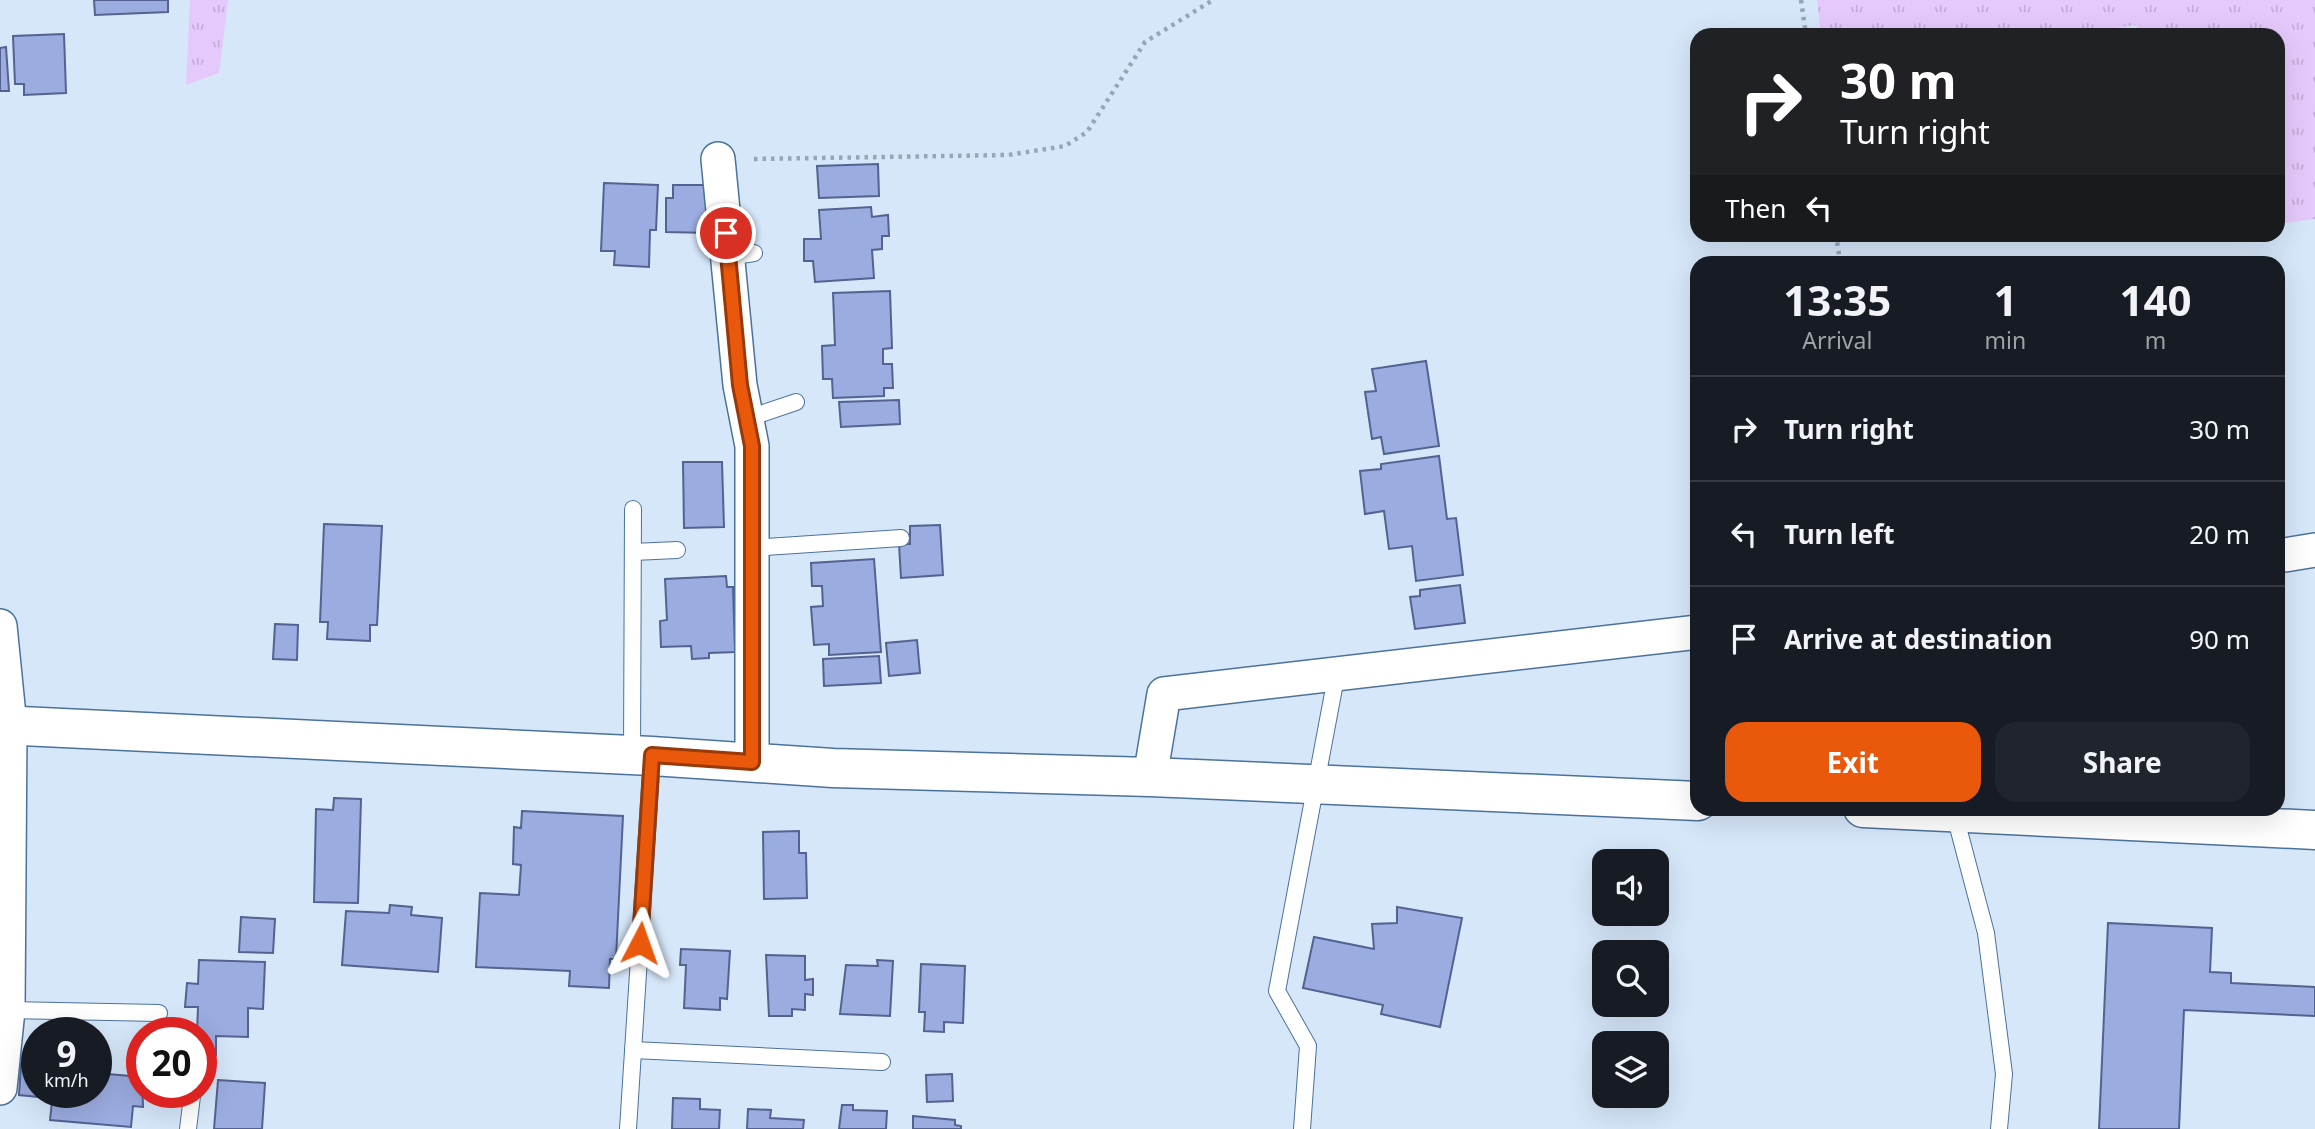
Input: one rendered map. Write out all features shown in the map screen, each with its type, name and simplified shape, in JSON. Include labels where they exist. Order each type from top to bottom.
[{"type":"street","points":[[718,159],[741,255],[746,419],[752,446],[752,762]]},
{"type":"street","points":[[2285,555],[2315,550]]},
{"type":"street","points":[[0,626],[5,725],[8,1010],[0,1088]]},
{"type":"street","points":[[1150,777],[1164,694],[1690,633]]},
{"type":"street","points":[[5,725],[752,762],[1690,801]]},
{"type":"street","points":[[2049,816],[2315,830]]},
{"type":"lane","points":[[746,419],[796,402]]},
{"type":"lane","points":[[628,1129],[642,755],[633,509]]},
{"type":"lane","points":[[751,548],[901,538]]},
{"type":"lane","points":[[633,552],[677,550]]},
{"type":"lane","points":[[1302,1129],[1308,1046],[1277,991],[1337,672]]},
{"type":"lane","points":[[1955,816],[1986,933],[2004,1074],[1999,1129]]},
{"type":"lane","points":[[8,1010],[159,1013]]},
{"type":"lane","points":[[633,1050],[882,1062]]},
{"type":"lane","points":[[188,1129],[191,1108]]},
{"type":"path","points":[[718,159],[1009,155],[1065,146],[1087,132],[1145,42],[1213,0]]},
{"type":"path","points":[[1801,0],[1805,28]]},
{"type":"green space","points":[[190,0],[228,0],[219,73],[186,85]]},
{"type":"green space","points":[[1817,0],[2315,0],[2315,219],[2285,223],[2285,28],[2138,28],[2137,25],[2114,28],[1820,28]]},
{"type":"building","points":[[94,0],[168,0],[168,12],[95,15]]},
{"type":"building","points":[[64,34],[66,93],[24,95],[24,84],[15,84],[13,36]]},
{"type":"building","points":[[6,47],[9,91],[0,91],[0,48]]},
{"type":"building","points":[[878,164],[879,196],[819,198],[817,166]]},
{"type":"building","points":[[604,183],[658,185],[656,230],[650,230],[649,267],[614,265],[615,251],[601,251]]},
{"type":"building","points":[[673,185],[709,185],[709,233],[666,232],[666,198],[673,198]]},
{"type":"building","points":[[871,207],[872,217],[888,215],[889,236],[882,236],[882,249],[872,250],[874,278],[815,282],[813,261],[804,261],[804,239],[821,239],[819,210]]},
{"type":"building","points":[[890,291],[892,348],[883,349],[883,364],[892,364],[893,388],[884,388],[884,396],[833,398],[832,379],[823,379],[822,346],[835,345],[833,293]]},
{"type":"building","points":[[1426,361],[1439,446],[1384,454],[1381,437],[1372,439],[1365,392],[1376,391],[1372,369]]},
{"type":"building","points":[[899,400],[900,424],[841,427],[839,402]]},
{"type":"building","points":[[1439,456],[1447,519],[1456,518],[1463,575],[1416,581],[1412,546],[1389,549],[1384,511],[1365,514],[1360,471],[1381,469],[1381,464]]},
{"type":"building","points":[[683,462],[722,462],[724,527],[684,528]]},
{"type":"building","points":[[324,524],[382,526],[377,625],[370,625],[370,641],[327,639],[328,622],[320,622]]},
{"type":"building","points":[[940,525],[943,575],[901,578],[899,544],[910,544],[910,526]]},
{"type":"building","points":[[874,559],[881,652],[829,655],[829,644],[814,645],[811,607],[823,606],[822,586],[812,586],[811,563]]},
{"type":"building","points":[[726,576],[727,587],[733,587],[735,652],[709,653],[709,658],[692,659],[691,646],[661,647],[660,621],[667,620],[665,579]]},
{"type":"building","points":[[1460,585],[1465,623],[1415,629],[1410,597],[1420,596],[1420,590]]},
{"type":"building","points":[[275,624],[298,625],[297,660],[273,659]]},
{"type":"building","points":[[917,640],[920,673],[889,676],[886,643]]},
{"type":"building","points":[[879,656],[881,683],[824,686],[823,659]]},
{"type":"building","points":[[334,798],[361,799],[358,903],[314,902],[316,809],[333,810]]},
{"type":"building","points":[[522,811],[623,816],[616,959],[610,959],[609,988],[569,986],[570,971],[476,967],[480,893],[519,895],[521,865],[513,864],[514,827],[521,828]]},
{"type":"building","points":[[799,831],[799,853],[806,853],[807,898],[764,899],[763,832]]},
{"type":"building","points":[[390,905],[412,907],[411,915],[442,918],[438,972],[342,965],[346,911],[389,913]]},
{"type":"building","points":[[1397,907],[1462,918],[1440,1027],[1381,1014],[1383,1005],[1303,988],[1314,937],[1374,949],[1372,924],[1397,923]]},
{"type":"building","points":[[241,917],[275,919],[273,953],[239,952]]},
{"type":"building","points":[[2108,923],[2212,928],[2210,972],[2231,973],[2231,983],[2315,987],[2315,1016],[2184,1010],[2179,1129],[2099,1129]]},
{"type":"building","points":[[681,949],[730,951],[727,999],[720,998],[720,1010],[684,1008],[686,965],[680,965]]},
{"type":"building","points":[[766,955],[805,956],[805,980],[813,979],[813,995],[805,994],[805,1010],[792,1009],[792,1016],[769,1016]]},
{"type":"building","points":[[199,960],[265,962],[263,1009],[248,1008],[248,1037],[217,1036],[217,1017],[198,1017],[198,1007],[185,1007],[187,983],[198,984]]},
{"type":"building","points":[[877,960],[893,961],[890,1016],[840,1014],[846,965],[878,966]]},
{"type":"building","points":[[921,964],[965,966],[963,1023],[944,1022],[944,1032],[924,1031],[925,1012],[919,1012]]},
{"type":"building","points":[[21,1064],[21,1095],[19,1095]]},
{"type":"building","points":[[112,1074],[126,1076],[126,1108],[133,1108],[131,1127],[50,1120],[51,1108],[112,1108]]},
{"type":"building","points":[[952,1074],[953,1101],[927,1102],[926,1075]]},
{"type":"building","points":[[218,1080],[265,1083],[262,1129],[214,1129]]},
{"type":"building","points":[[673,1098],[700,1099],[700,1109],[720,1110],[719,1129],[672,1129]]},
{"type":"building","points":[[842,1105],[853,1105],[853,1110],[887,1111],[886,1129],[839,1129]]},
{"type":"building","points":[[748,1109],[771,1110],[770,1118],[804,1120],[803,1129],[747,1129]]},
{"type":"building","points":[[913,1116],[955,1120],[955,1125],[961,1126],[961,1129],[913,1129]]},
{"type":"route","points":[[640,943],[652,755],[752,762],[752,446],[740,385],[726,233]]}]
